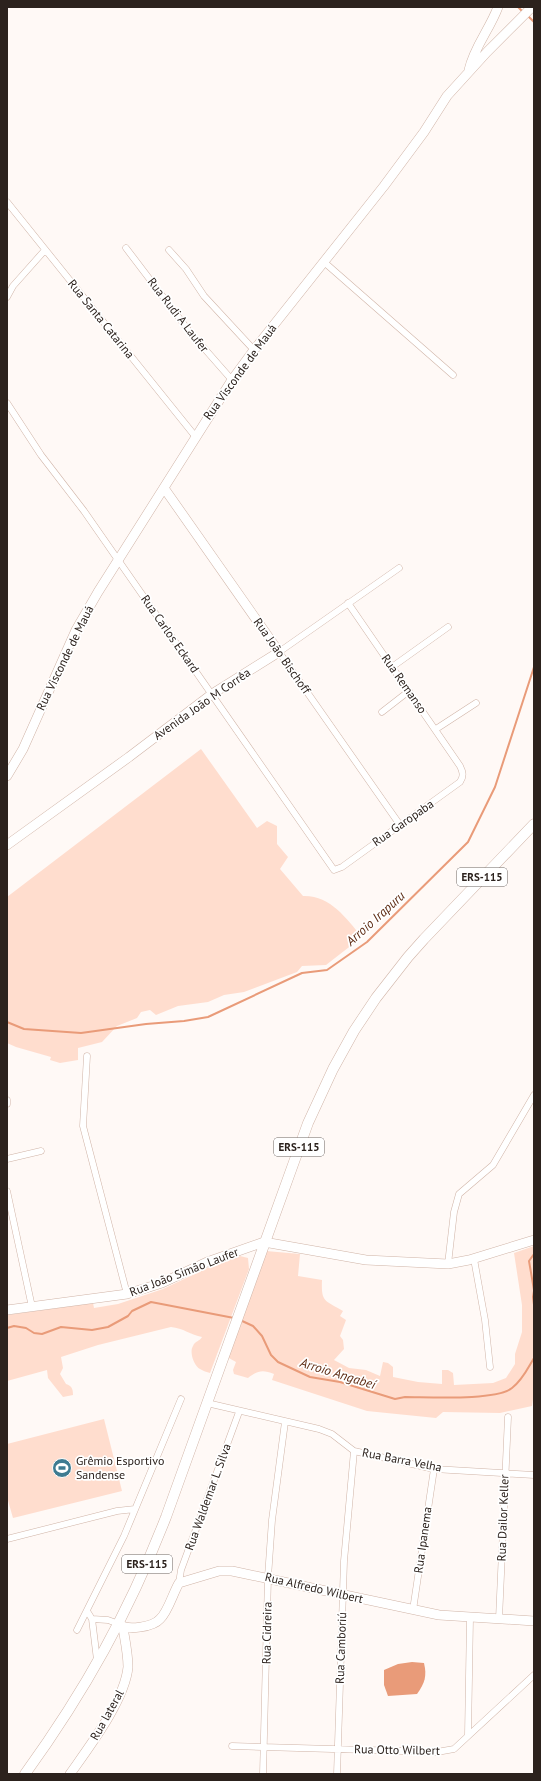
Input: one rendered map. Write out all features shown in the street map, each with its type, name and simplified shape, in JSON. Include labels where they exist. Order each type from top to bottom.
[{"type":"main road","name":"ERS-115","points":[[25,1774],[71,1708],[121,1626],[158,1540],[308,1123],[333,1069],[354,1031],[376,998],[408,957],[534,824]]},
{"type":"street","points":[[469,72],[475,52],[498,7]]},
{"type":"street","name":"Rua Visconde de Mauá","points":[[7,776],[23,749],[76,630],[195,436],[232,380],[424,132],[447,96],[532,7]]},
{"type":"street","name":"Rua Santa Catarina","points":[[7,202],[195,436]]},
{"type":"street","name":"Rua Rudi A Laufer","points":[[126,248],[189,331],[232,380]]},
{"type":"street","points":[[7,297],[13,286],[45,250]]},
{"type":"street","points":[[170,250],[186,269],[204,296],[254,350]]},
{"type":"street","points":[[324,262],[453,375]]},
{"type":"street","name":"Rua Carlos Eckard","points":[[7,403],[41,455],[84,511],[331,867]]},
{"type":"street","name":"Rua João Bischoff","points":[[164,488],[400,825]]},
{"type":"street","name":"Avenida João M Corrêa","points":[[7,845],[129,757],[212,694],[279,652],[399,568]]},
{"type":"street","name":"Rua Remanso","points":[[348,603],[460,766]]},
{"type":"street","points":[[392,667],[448,627]]},
{"type":"street","points":[[382,712],[409,691]]},
{"type":"street","points":[[436,729],[476,703]]},
{"type":"street","name":"Rua Garopaba","points":[[331,867],[338,870],[460,782],[463,772],[460,766]]},
{"type":"street","points":[[87,1056],[83,1126],[127,1294]]},
{"type":"street","points":[[448,1264],[454,1212],[458,1194],[493,1165],[533,1099]]},
{"type":"street","points":[[7,1104],[8,1100]]},
{"type":"street","points":[[7,1159],[40,1151]]},
{"type":"street","points":[[7,1191],[32,1307]]},
{"type":"street","points":[[264,1242],[366,1260],[448,1264],[474,1259],[534,1240]]},
{"type":"street","name":"Rua João Simão Laufer","points":[[7,1310],[127,1294],[162,1283],[207,1262],[264,1242]]},
{"type":"street","points":[[474,1259],[485,1320],[490,1367]]},
{"type":"street","points":[[77,1630],[124,1536],[181,1399]]},
{"type":"street","name":"Rua Barra Velha","points":[[207,1403],[239,1412],[319,1429],[332,1434],[354,1451],[434,1469],[534,1475]]},
{"type":"street","name":"Rua Waldemar L. Silva","points":[[179,1583],[181,1570],[239,1412]]},
{"type":"street","name":"Rua Dailor Keller","points":[[499,1619],[508,1417]]},
{"type":"street","name":"Rua Cidreira","points":[[263,1774],[268,1578],[275,1488],[285,1422]]},
{"type":"street","name":"Rua Camboriú","points":[[337,1774],[343,1595],[354,1451]]},
{"type":"street","name":"Rua Ipanema","points":[[413,1610],[434,1469]]},
{"type":"street","points":[[7,1539],[116,1511],[135,1509]]},
{"type":"street","name":"Rua Alfredo Wilbert","points":[[179,1583],[219,1571],[232,1570],[438,1615],[534,1621]]},
{"type":"street","points":[[92,1620],[105,1620],[121,1626],[138,1627],[161,1619],[179,1583]]},
{"type":"street","points":[[87,1610],[92,1620],[98,1664]]},
{"type":"street","points":[[468,1735],[470,1618]]},
{"type":"street","name":"Rua lateral","points":[[70,1774],[95,1738],[114,1705],[126,1678],[128,1660],[121,1626]]},
{"type":"street","name":"Rua Otto Wilbert","points":[[232,1746],[437,1752],[454,1749],[534,1675]]},
{"type":"shaded area","points":[[201,749],[257,828],[267,821],[277,826],[277,844],[288,857],[280,869],[303,896],[321,899],[337,909],[362,937],[326,965],[302,966],[297,972],[244,992],[224,995],[208,1002],[178,1006],[156,1015],[150,1010],[141,1012],[137,1018],[117,1026],[102,1042],[78,1048],[78,1060],[60,1063],[50,1060],[51,1057],[7,1043],[7,897]]},
{"type":"shaded area","points":[[534,1246],[534,1392],[532,1406],[500,1413],[443,1412],[436,1418],[367,1411],[272,1380],[274,1374],[270,1372],[260,1372],[248,1378],[234,1374],[233,1370],[236,1362],[227,1357],[266,1251],[300,1254],[298,1276],[322,1280],[323,1297],[325,1300],[343,1311],[340,1316],[346,1320],[340,1336],[343,1340],[344,1349],[334,1360],[349,1368],[366,1370],[380,1376],[383,1362],[388,1363],[393,1367],[393,1377],[418,1382],[442,1384],[442,1370],[448,1370],[453,1373],[454,1385],[493,1383],[506,1378],[515,1364],[515,1354],[522,1332],[522,1305],[514,1253]]},
{"type":"shaded area","points":[[240,1256],[248,1258],[249,1269],[210,1373],[198,1367],[194,1362],[192,1355],[194,1344],[202,1337],[171,1327],[98,1345],[61,1357],[63,1368],[60,1374],[66,1384],[72,1388],[73,1395],[63,1397],[48,1378],[47,1370],[7,1381],[7,1315],[93,1303],[94,1308],[118,1304],[163,1289],[218,1263]]},
{"type":"shaded area","name":"Grêmio Esportivo Sandense","points":[[104,1419],[122,1491],[13,1518],[7,1497],[7,1444]]},
{"type":"shaded area","points":[[412,1662],[424,1663],[425,1668],[425,1679],[417,1694],[388,1696],[384,1685],[384,1670],[398,1664]]},
{"type":"waterway","name":"Arroio Irapuru","points":[[518,7],[523,12]]},
{"type":"waterway","name":"Arroio Irapuru","points":[[528,16],[534,22]]},
{"type":"waterway","name":"Arroio Irapuru","points":[[7,1022],[24,1029],[81,1033],[146,1024],[184,1021],[208,1017],[302,973],[327,970],[367,942],[468,842],[495,787],[534,667]]},
{"type":"waterway","name":"Arroio Angabeí","points":[[534,1254],[529,1261],[534,1290]]},
{"type":"waterway","name":"Arroio Angabeí","points":[[534,1291],[534,1305]]},
{"type":"waterway","name":"Arroio Angabeí","points":[[7,1328],[14,1326],[26,1328],[34,1333],[42,1334],[61,1327],[92,1330],[108,1327],[128,1316],[132,1311],[151,1302],[234,1318]]},
{"type":"waterway","name":"Arroio Angabeí","points":[[240,1320],[253,1326],[262,1336],[271,1355],[278,1362],[310,1377],[340,1382],[395,1399],[405,1397],[477,1397],[504,1392],[519,1382],[534,1358]]},
{"type":"place","name":"Grêmio Esportivo Sandense","points":[[62,1468]]}]
